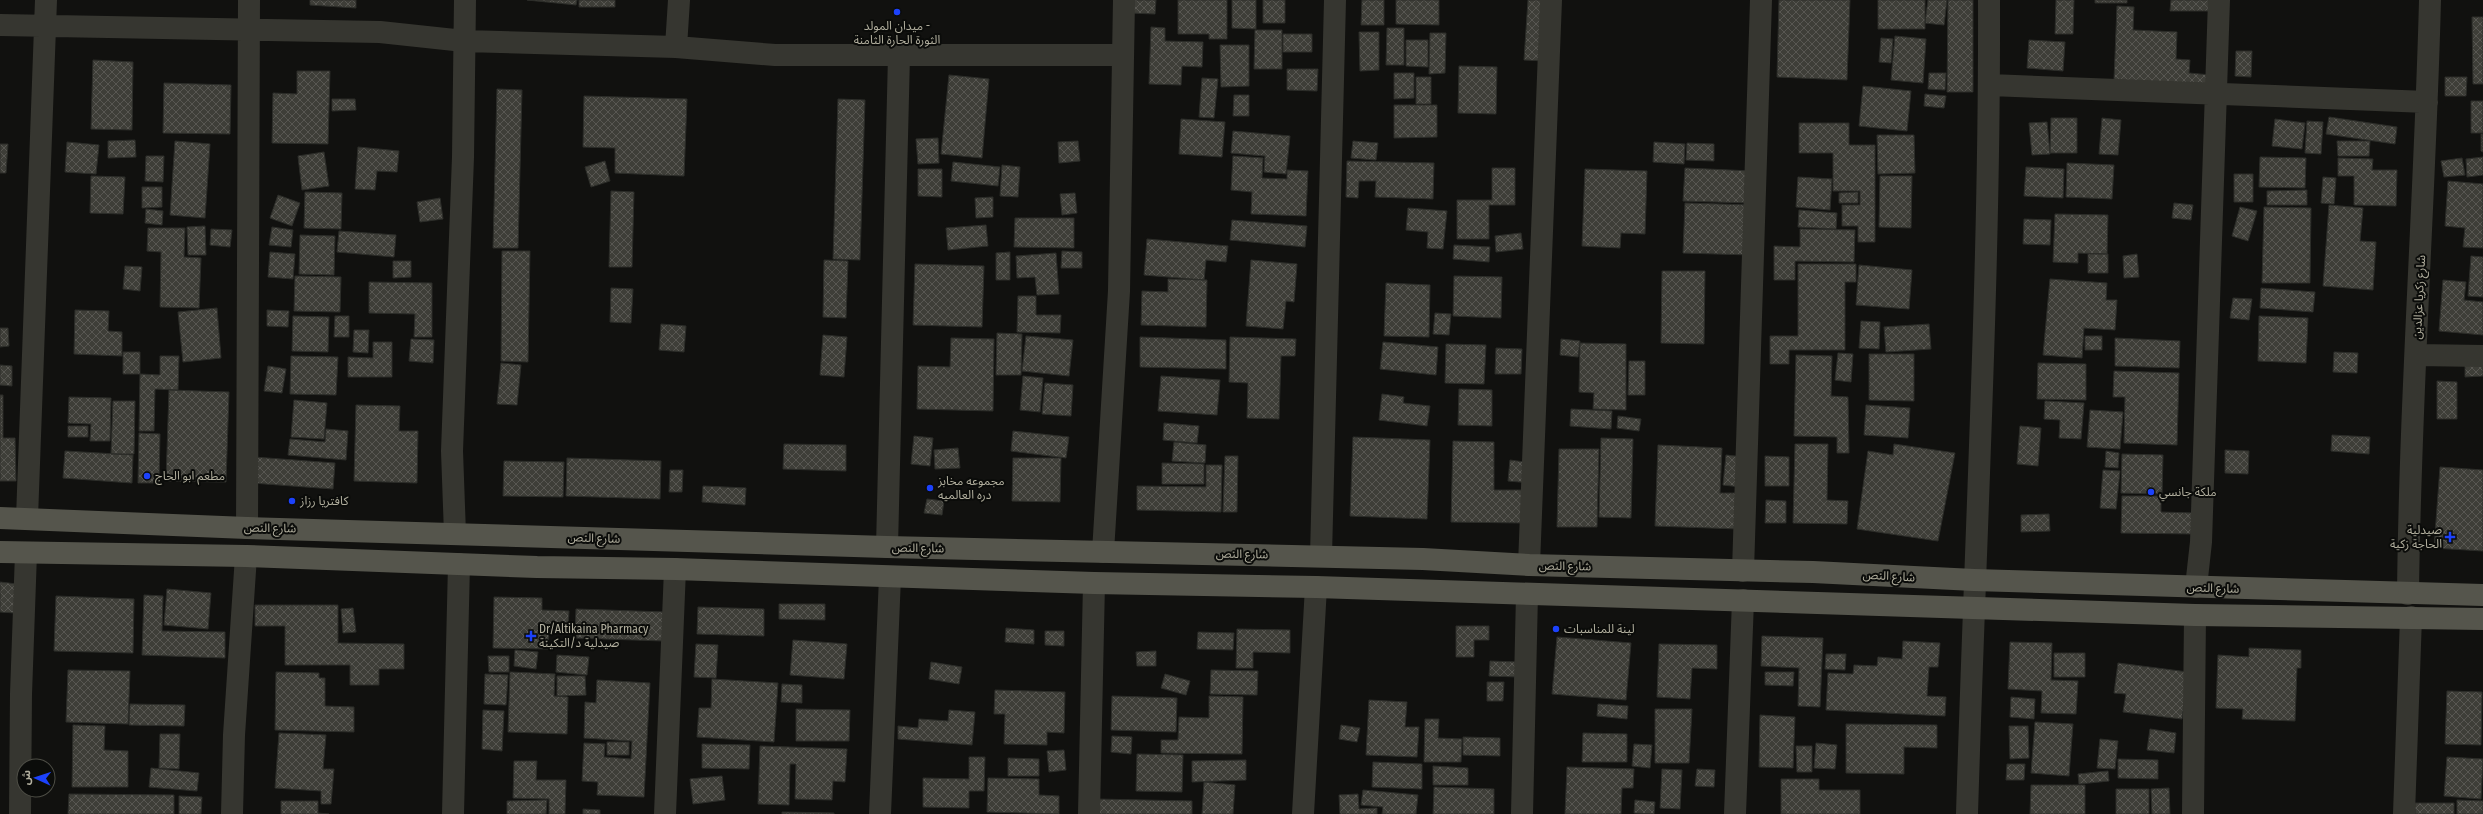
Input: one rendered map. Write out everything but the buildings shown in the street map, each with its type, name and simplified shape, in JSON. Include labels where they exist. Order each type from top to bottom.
[{"type":"main road","name":"شارع النص","points":[[0,518],[247,528],[887,547],[1321,556],[1529,566],[1813,572],[1974,580],[2408,594],[2483,595]]},
{"type":"main road","points":[[0,552],[246,556],[1094,584],[1316,587],[2196,615],[2483,619]]},
{"type":"street","points":[[27,518],[46,0]]},
{"type":"street","points":[[247,528],[249,0]]},
{"type":"street","points":[[456,534],[452,451],[463,157],[465,0]]},
{"type":"street","points":[[676,48],[678,0]]},
{"type":"street","points":[[1103,552],[1119,291],[1121,55],[1124,0]]},
{"type":"street","points":[[1321,556],[1336,0]]},
{"type":"street","points":[[1529,566],[1551,0]]},
{"type":"street","points":[[1742,571],[1761,0]]},
{"type":"street","points":[[1967,814],[1973,607],[1978,509],[1990,85],[1989,0]]},
{"type":"street","points":[[2196,587],[2201,542],[2219,0]]},
{"type":"street","name":"شارع زكريا عزالدين","points":[[2408,594],[2409,497],[2417,355],[2430,0]]},
{"type":"street","points":[[0,25],[248,28],[380,32],[464,41],[676,48],[775,55],[1121,55]]},
{"type":"street","points":[[887,547],[899,55]]},
{"type":"street","points":[[1990,85],[2215,95],[2427,102]]},
{"type":"street","points":[[2417,355],[2483,356]]},
{"type":"street","points":[[20,814],[20,694],[26,553]]},
{"type":"street","points":[[232,814],[234,735],[246,556]]},
{"type":"street","points":[[453,814],[459,564]]},
{"type":"street","points":[[665,814],[675,569]]},
{"type":"street","points":[[880,814],[890,577]]},
{"type":"street","points":[[1089,814],[1094,584]]},
{"type":"street","points":[[1303,814],[1316,587]]},
{"type":"street","points":[[1522,814],[1527,594]]},
{"type":"street","points":[[1735,814],[1743,600]]},
{"type":"street","points":[[2193,814],[2196,615]]},
{"type":"street","points":[[2404,814],[2410,617]]},
{"type":"place","name":"ميدان المولد - الثورة الحارة الثامنة","points":[[897,12]]},
{"type":"place","name":"مطعم ابو الحاج","points":[[147,476]]},
{"type":"place","name":"مجموعه مخابز دره العالميه","points":[[930,488]]},
{"type":"place","name":"ملكة جانسي","points":[[2151,492]]},
{"type":"place","name":"كافتريا رزاز","points":[[292,501]]},
{"type":"place","name":"صيدلية الحاجة زكية","points":[[2450,537]]},
{"type":"place","name":"لينة للمناسبات","points":[[1556,629]]},
{"type":"place","name":"Dr/Altikaina Pharmacy صيدلية د/التكينة","points":[[531,636]]}]
